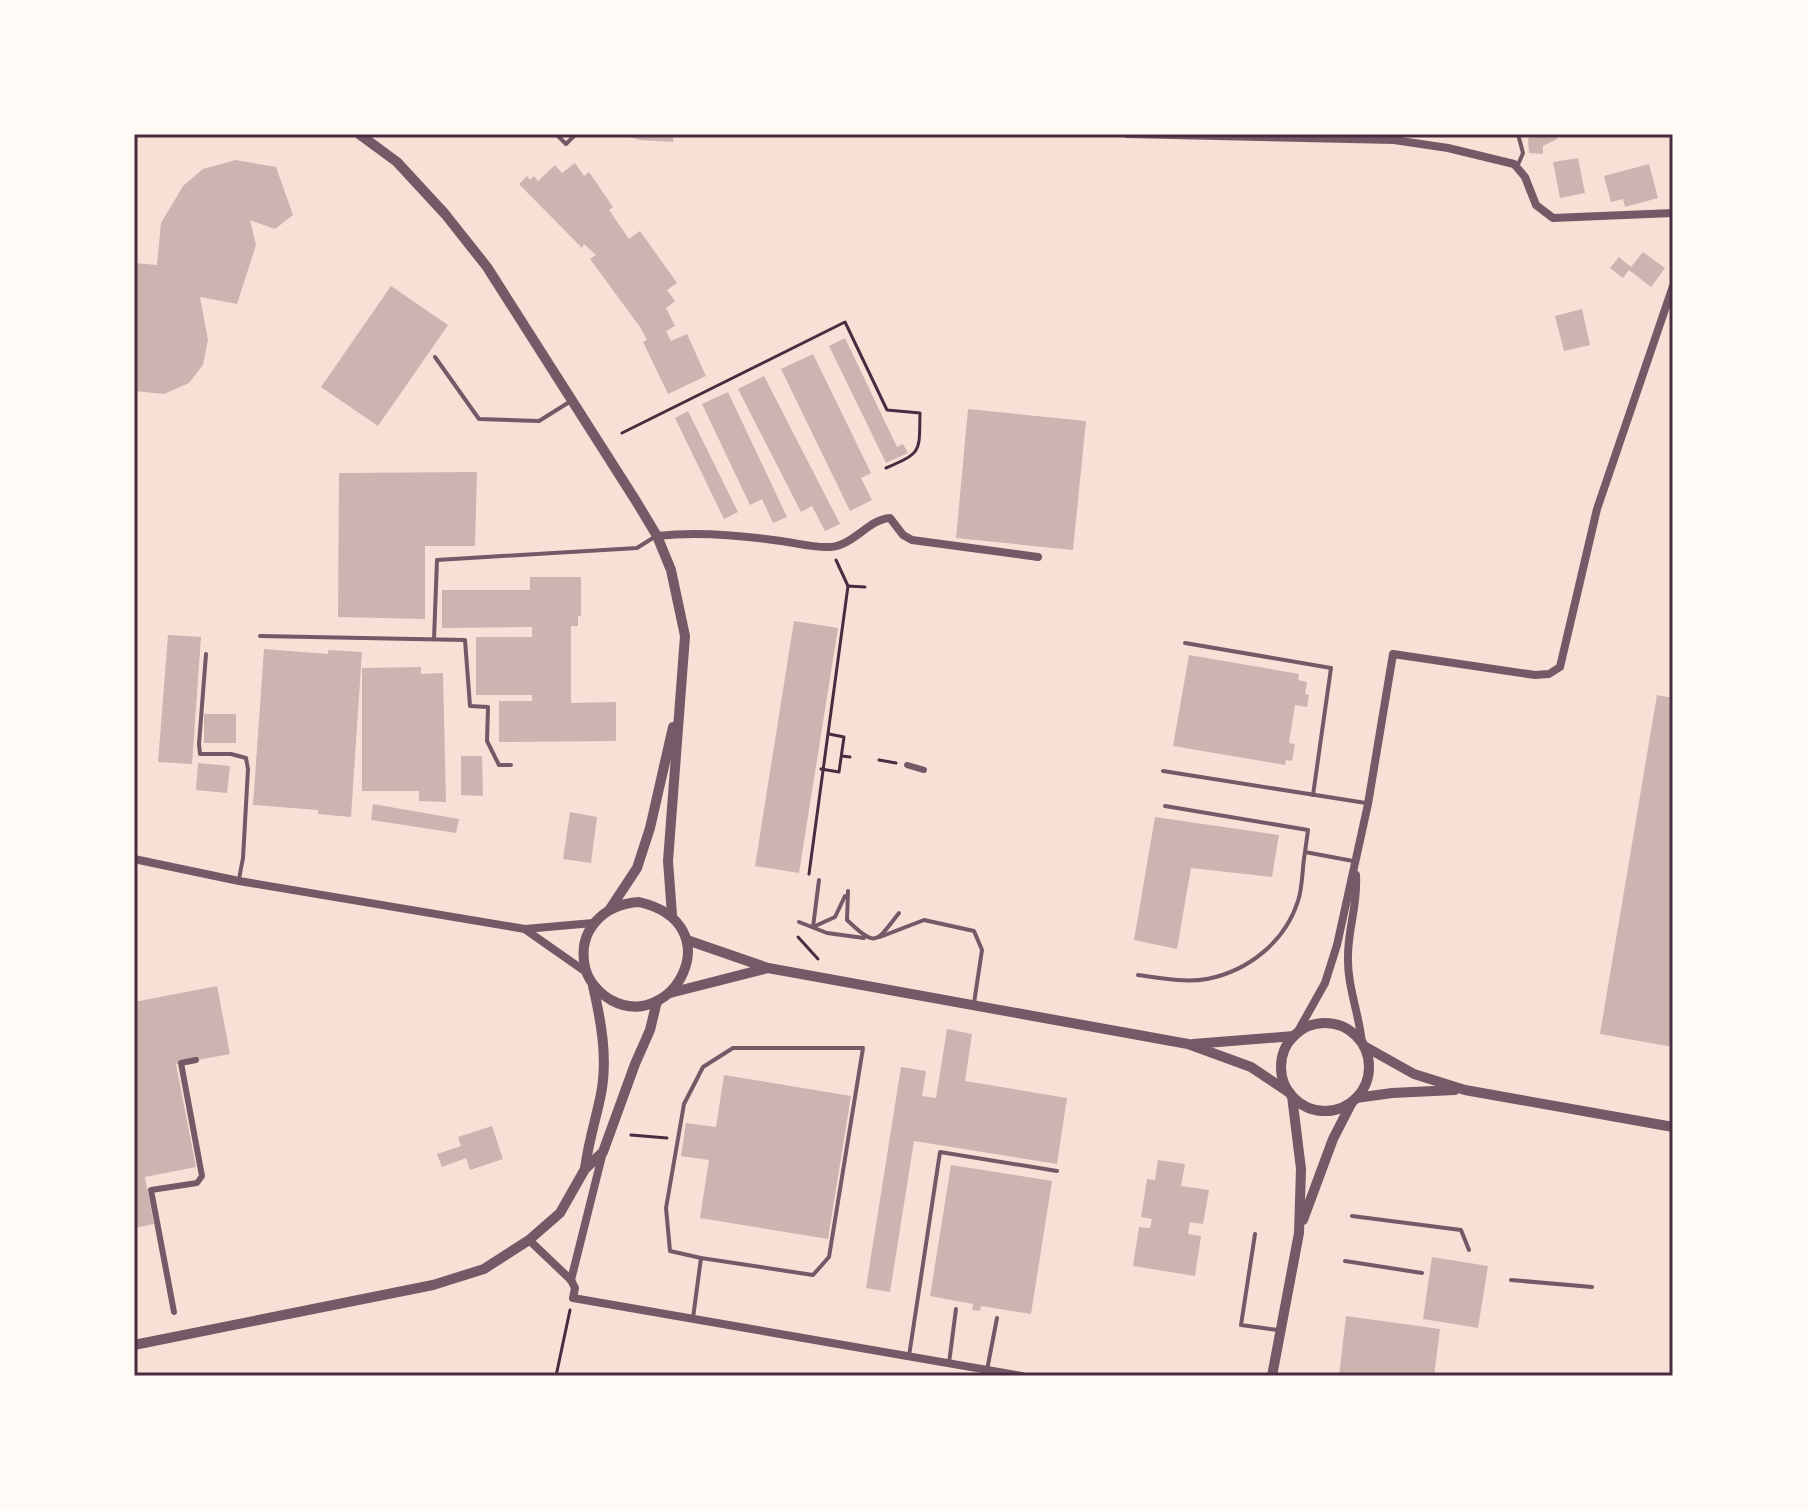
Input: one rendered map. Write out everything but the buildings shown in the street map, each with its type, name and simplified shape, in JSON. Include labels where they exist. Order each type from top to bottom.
[{"type":"street","points":[[1127,134],[1394,140],[1483,155],[1517,167],[1525,177],[1536,205],[1553,218],[1673,213]]},
{"type":"street","points":[[365,136],[397,162],[487,267],[657,536],[671,570],[685,636],[668,861],[672,915]]},
{"type":"street","points":[[1299,1233],[1301,1169],[1291,1095],[1283,1079],[1282,1064],[1286,1048],[1325,983],[1337,945],[1368,804],[1393,654],[1535,675],[1549,674],[1560,667],[1597,509],[1673,286]]},
{"type":"street","points":[[657,536],[681,533],[749,537],[831,547],[855,538],[882,519],[890,518],[903,535],[912,540],[1038,557]]},
{"type":"street","points":[[683,682],[650,828],[637,868],[610,909],[593,923],[585,940],[583,956],[586,972],[604,995],[617,1003],[637,1006],[657,1001],[670,993],[768,968]]},
{"type":"street","points":[[907,765],[924,770]]},
{"type":"street","points":[[134,859],[239,881],[525,929],[593,923]]},
{"type":"street","points":[[1272,1376],[1299,1233],[1319,1173],[1369,1074],[1350,987],[1348,955],[1357,899],[1356,862]]},
{"type":"street","points":[[610,909],[639,902],[672,915],[682,926],[687,940],[685,968],[680,981],[670,993]]},
{"type":"street","points":[[525,929],[586,972]]},
{"type":"street","points":[[687,940],[768,968],[1188,1044],[1251,1067],[1305,1106],[1321,1110],[1337,1109],[1354,1100],[1392,1093],[1465,1090]]},
{"type":"street","points":[[585,1169],[601,1091],[603,1030],[593,984]]},
{"type":"street","points":[[571,1280],[603,1152],[650,1030],[657,1001]]},
{"type":"street","points":[[1188,1044],[1296,1034],[1311,1025],[1328,1023],[1344,1027],[1363,1044],[1414,1074],[1465,1090],[1673,1127]]},
{"type":"street","points":[[174,1312],[151,1190],[197,1183],[202,1176],[181,1063],[196,1060]]},
{"type":"street","points":[[134,1345],[433,1285],[484,1269],[529,1240],[560,1213],[585,1169],[603,1152]]},
{"type":"street","points":[[529,1240],[571,1280],[575,1288],[573,1298],[1022,1376]]},
{"type":"lane","points":[[556,134],[566,144],[576,134]]},
{"type":"lane","points":[[1517,167],[1523,153],[1518,134]]},
{"type":"lane","points":[[435,357],[479,419],[539,421],[573,400]]},
{"type":"lane","points":[[434,639],[437,560],[637,548],[657,536]]},
{"type":"lane","points":[[260,636],[465,640],[470,706],[488,707],[487,741],[499,765],[511,765]]},
{"type":"lane","points":[[1185,643],[1331,668],[1313,795]]},
{"type":"lane","points":[[206,654],[200,754],[231,754],[246,758],[248,769],[239,881]]},
{"type":"lane","points":[[1163,771],[1368,804]]},
{"type":"lane","points":[[1138,975],[1205,979],[1235,970],[1263,954],[1284,931],[1298,901],[1308,830],[1165,806]]},
{"type":"lane","points":[[1305,852],[1356,862]]},
{"type":"lane","points":[[813,927],[819,880]]},
{"type":"lane","points":[[813,927],[835,917],[848,891],[847,920],[867,938]]},
{"type":"lane","points":[[880,937],[899,913]]},
{"type":"lane","points":[[799,922],[827,933],[873,940],[924,920],[974,931],[982,950],[973,1005]]},
{"type":"lane","points":[[733,1048],[863,1048],[829,1257],[813,1275],[701,1258],[670,1251],[666,1208],[684,1104],[703,1067],[733,1048]]},
{"type":"lane","points":[[909,1356],[940,1152],[1057,1171]]},
{"type":"lane","points":[[1352,1216],[1461,1230],[1469,1250]]},
{"type":"lane","points":[[1255,1234],[1241,1325],[1281,1330]]},
{"type":"lane","points":[[693,1318],[701,1258]]},
{"type":"lane","points":[[1345,1261],[1422,1273]]},
{"type":"lane","points":[[1511,1280],[1592,1287]]},
{"type":"lane","points":[[949,1363],[956,1309]]},
{"type":"lane","points":[[987,1370],[997,1318]]},
{"type":"path","points":[[622,433],[845,322],[887,410],[920,413],[919,449],[912,457],[886,468]]},
{"type":"path","points":[[809,878],[821,769],[829,734],[848,586],[835,556]]},
{"type":"path","points":[[848,586],[865,587]]},
{"type":"path","points":[[821,769],[839,772],[844,737],[829,734]]},
{"type":"path","points":[[842,756],[850,757]]},
{"type":"path","points":[[879,760],[907,765]]},
{"type":"path","points":[[798,937],[818,959]]},
{"type":"path","points":[[631,1135],[660,1137]]},
{"type":"path","points":[[556,1376],[573,1298]]}]
